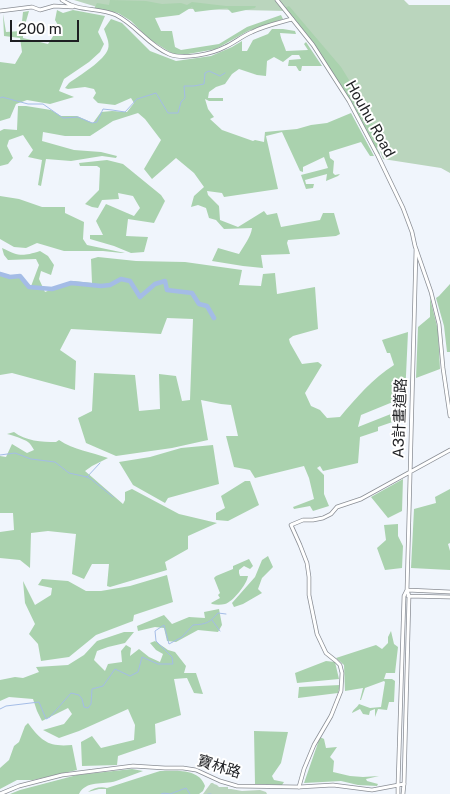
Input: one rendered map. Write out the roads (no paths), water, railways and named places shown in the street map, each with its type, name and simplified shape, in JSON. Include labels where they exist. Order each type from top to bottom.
[{"type":"street","points":[[62,0],[73,7]]},
{"type":"street","name":"Houhu Road","points":[[277,0],[319,54],[350,101],[403,208],[432,292],[439,324],[450,416]]},
{"type":"street","points":[[0,11],[32,7],[40,10],[54,6],[104,11],[124,20],[158,48],[171,55],[183,57],[216,51],[253,31],[292,19]]},
{"type":"street","name":"A3計畫道路","points":[[407,590],[415,246]]},
{"type":"street","points":[[299,787],[314,745],[331,716],[341,691],[342,672],[340,665],[326,653],[317,634],[309,595],[307,563],[291,525],[303,520],[323,518],[331,514],[337,507],[360,499],[450,450]]},
{"type":"street","points":[[407,590],[450,592]]},
{"type":"street","points":[[398,794],[404,596],[407,590]]},
{"type":"street","points":[[404,794],[409,596],[407,590]]},
{"type":"street","points":[[404,596],[450,597]]},
{"type":"street","name":"寶林路","points":[[0,794],[19,786],[62,775],[133,766],[196,770],[220,781],[237,786],[299,787],[340,785],[372,790],[404,784]]},
{"type":"waterway","points":[[0,98],[28,104],[43,104],[63,118],[78,117],[92,123],[97,122],[103,109],[125,112],[137,99],[156,93],[168,113],[178,113],[181,102],[185,98],[184,86],[204,84],[205,73],[209,71],[220,76],[225,73]]},
{"type":"waterway","points":[[0,274],[10,277],[20,276],[29,287],[52,289],[71,283],[110,285],[121,279],[130,281],[140,297],[155,284],[165,281],[167,290],[192,293],[199,304],[207,306],[214,318]]},
{"type":"waterway","points":[[0,455],[15,453],[31,459],[55,462],[69,473],[91,479],[113,497]]},
{"type":"waterway","points":[[87,477],[100,463]]},
{"type":"waterway","points":[[0,709],[6,706],[39,702],[46,719],[71,693],[79,695],[84,707],[88,708],[91,704],[92,689],[103,686],[115,669],[130,676],[138,672],[142,657],[158,664],[173,664],[172,657],[156,641],[155,631],[164,625],[169,644],[182,637],[193,625],[207,622],[218,613],[226,614]]},
{"type":"waterway","points":[[212,620],[220,631]]},
{"type":"waterway","points":[[161,794],[170,794],[186,788],[190,794]]}]
